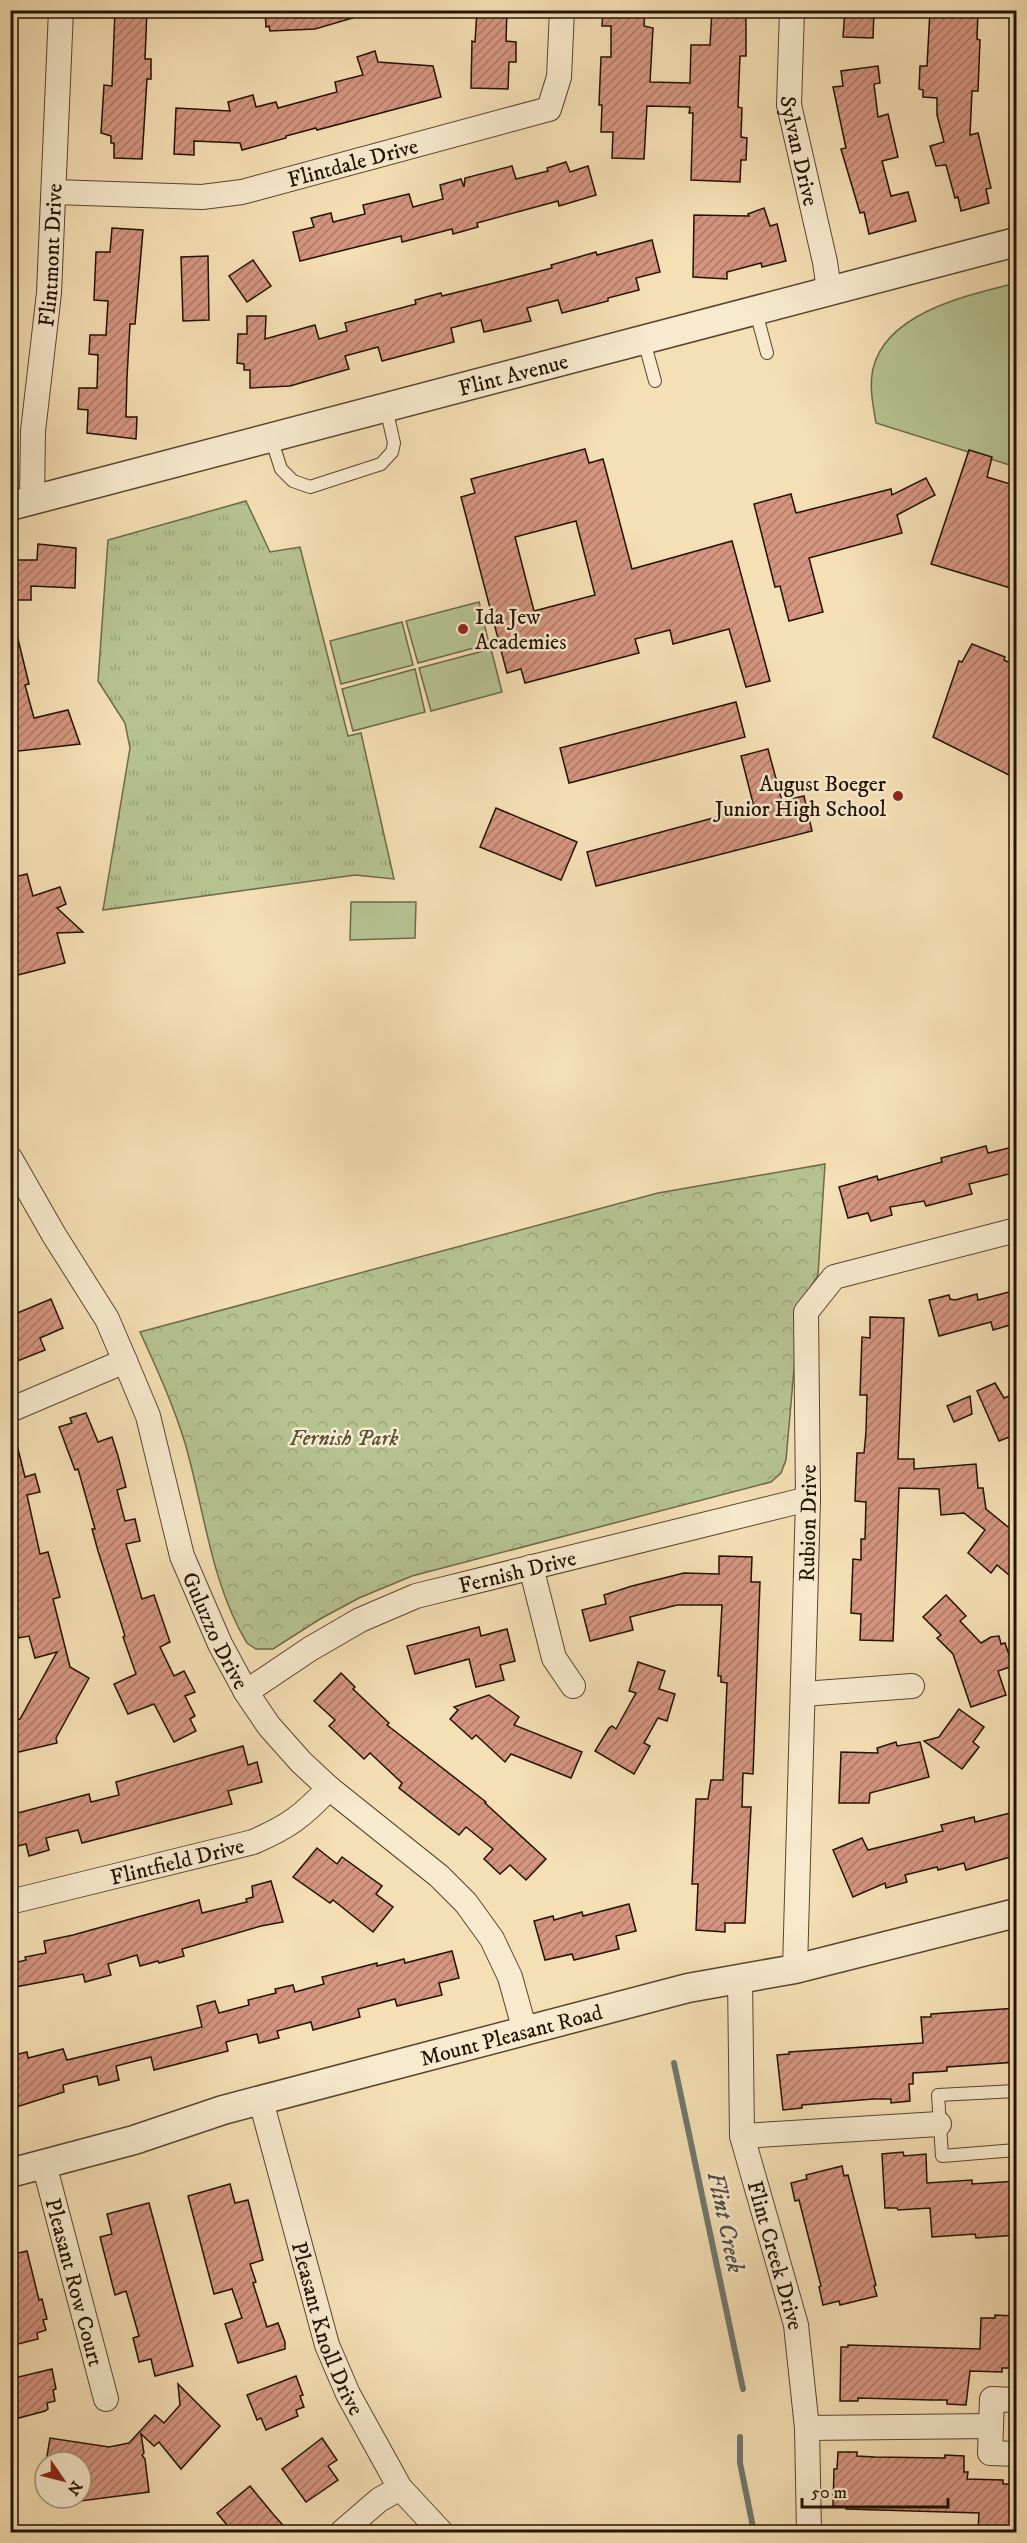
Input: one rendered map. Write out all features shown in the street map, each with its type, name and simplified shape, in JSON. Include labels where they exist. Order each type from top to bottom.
[{"type":"street","name":"Flintmont Drive","points":[[21,503],[33,431],[49,293],[61,10]]},
{"type":"street","name":"Flintdale Drive","points":[[54,192],[202,197],[242,192],[549,109],[560,77],[562,10]]},
{"type":"street","name":"Sylvan Drive","points":[[792,10],[789,105],[830,290]]},
{"type":"street","name":"Flint Avenue","points":[[21,503],[1017,242]]},
{"type":"street","name":"Guluzzo Drive","points":[[10,1158],[54,1235],[107,1320],[148,1416],[182,1556],[220,1644],[246,1692],[269,1726],[328,1788],[439,1876],[466,1903],[492,1939],[510,1977],[525,2031]]},
{"type":"street","name":"Rubion Drive","points":[[795,1969],[808,1499],[806,1312],[834,1277],[1017,1230]]},
{"type":"street","points":[[10,1410],[125,1361]]},
{"type":"street","name":"Fernish Drive","points":[[246,1692],[310,1649],[360,1620],[416,1596],[808,1499]]},
{"type":"street","points":[[531,1567],[554,1658],[573,1686]]},
{"type":"street","points":[[804,1694],[912,1686]]},
{"type":"street","name":"Flintfield Drive","points":[[10,1902],[253,1842],[284,1829],[312,1806],[328,1788]]},
{"type":"street","name":"Mount Pleasant Road","points":[[10,2173],[134,2140],[223,2110],[688,1988],[795,1969],[1017,1913]]},
{"type":"street","name":"Flint Creek Drive","points":[[740,1978],[742,2136],[796,2325],[807,2428],[808,2532]]},
{"type":"street","name":"Pleasant Knoll Drive","points":[[261,2101],[327,2345],[348,2394],[400,2488],[441,2532]]},
{"type":"street","points":[[742,2136],[939,2124]]},
{"type":"street","name":"Pleasant Row Court","points":[[44,2164],[106,2399]]},
{"type":"street","points":[[1017,2400],[993,2399],[990,2453],[1017,2454]]},
{"type":"street","points":[[807,2428],[991,2426]]},
{"type":"street","points":[[342,2532],[379,2500],[400,2488]]},
{"type":"lane","points":[[756,312],[767,353]]},
{"type":"lane","points":[[644,341],[655,381]]},
{"type":"lane","points":[[271,438],[281,469],[293,481],[310,487],[381,464],[392,452],[394,443],[386,408]]},
{"type":"lane","points":[[1017,2091],[938,2095],[942,2156],[1017,2150]]},
{"type":"green space","points":[[1016,283],[1016,467],[876,423],[871,389],[873,369],[881,349],[894,333],[932,309],[976,293]]},
{"type":"green space","points":[[246,501],[270,552],[300,547],[348,736],[361,733],[394,879],[355,875],[103,910],[130,748],[125,723],[98,681],[108,540]]},
{"type":"green space","points":[[479,602],[489,644],[418,663],[406,621]]},
{"type":"green space","points":[[402,622],[413,665],[341,684],[330,641]]},
{"type":"green space","points":[[491,649],[502,692],[431,711],[419,668]]},
{"type":"green space","points":[[415,669],[425,712],[353,731],[342,689]]},
{"type":"green space","points":[[351,902],[416,902],[415,938],[350,940]]},
{"type":"green space","name":"Fernish Park","points":[[825,1164],[818,1275],[807,1293],[797,1335],[786,1460],[781,1473],[771,1482],[412,1576],[359,1598],[320,1619],[273,1649],[256,1649],[247,1643],[225,1596],[217,1571],[185,1443],[140,1332],[658,1193]]},
{"type":"building","points":[[115,10],[147,10],[145,59],[151,59],[151,79],[147,79],[142,159],[114,158],[114,143],[111,143],[111,136],[101,133],[104,85],[112,86]]},
{"type":"building","points":[[265,10],[363,10],[363,15],[315,29],[270,31],[269,26],[266,27]]},
{"type":"building","points":[[477,10],[507,10],[506,41],[516,42],[516,62],[509,62],[508,89],[471,88],[472,41],[475,42]]},
{"type":"building","points":[[603,10],[645,10],[644,26],[653,28],[650,82],[690,83],[691,45],[710,45],[712,10],[746,10],[746,56],[740,56],[738,107],[742,108],[741,137],[747,138],[746,160],[741,160],[740,182],[691,180],[693,113],[689,113],[690,107],[647,106],[644,159],[612,158],[613,132],[601,132],[602,105],[599,105],[601,57],[611,57],[611,26],[602,26]]},
{"type":"building","points":[[845,10],[874,10],[873,38],[843,37]]},
{"type":"building","points":[[930,10],[978,10],[977,39],[980,40],[978,91],[972,91],[970,135],[978,133],[991,188],[986,189],[989,203],[961,211],[946,165],[936,166],[930,146],[944,142],[937,115],[937,98],[923,97],[923,90],[919,89],[920,66],[927,66]]},
{"type":"building","points":[[375,51],[378,62],[433,66],[441,97],[317,130],[316,128],[242,150],[240,143],[194,141],[194,155],[174,154],[176,108],[230,111],[228,102],[253,95],[256,107],[276,102],[278,108],[337,92],[335,82],[363,75],[357,57]]},
{"type":"building","points":[[878,66],[880,83],[874,84],[878,117],[888,114],[898,157],[882,161],[891,196],[908,192],[916,221],[869,234],[864,212],[860,213],[841,149],[846,148],[833,87],[843,86],[841,71]]},
{"type":"building","points":[[566,162],[570,172],[588,166],[596,195],[559,206],[558,201],[477,223],[478,227],[453,234],[452,229],[402,242],[401,236],[300,261],[293,232],[314,227],[311,218],[331,213],[333,222],[365,214],[363,205],[409,194],[413,207],[443,199],[440,185],[461,179],[464,187],[465,178],[512,166],[516,179],[548,171],[547,168]]},
{"type":"building","points":[[764,208],[770,226],[777,224],[786,261],[762,267],[761,263],[727,272],[727,279],[693,277],[694,215],[749,216],[748,214]]},
{"type":"building","points":[[112,228],[143,230],[135,324],[130,324],[127,377],[126,417],[137,417],[136,439],[87,433],[88,410],[78,409],[79,388],[97,388],[98,355],[89,354],[90,335],[106,335],[108,301],[94,300],[96,252],[110,252]]},
{"type":"building","points":[[652,240],[660,272],[636,278],[639,290],[608,298],[608,301],[562,313],[558,300],[527,308],[531,321],[484,332],[481,320],[451,328],[454,342],[382,361],[378,347],[345,356],[349,369],[290,386],[250,388],[250,370],[244,370],[244,364],[237,363],[238,334],[247,334],[247,316],[266,316],[265,339],[315,325],[319,339],[347,331],[345,323],[416,304],[415,300],[490,284],[552,268],[551,265],[596,252],[597,255]]},
{"type":"building","points":[[208,256],[209,320],[183,321],[181,257]]},
{"type":"building","points":[[253,260],[271,286],[247,302],[229,276]]},
{"type":"building","points":[[585,449],[589,463],[603,459],[632,569],[732,541],[770,681],[746,687],[729,629],[673,644],[670,630],[635,639],[639,653],[525,683],[521,669],[507,673],[461,497],[475,493],[471,479]],"holes":[[[576,521],[595,595],[534,611],[515,537]]]},
{"type":"building","points":[[969,450],[992,457],[987,477],[1017,486],[1017,590],[931,564]]},
{"type":"building","points":[[926,478],[935,495],[897,515],[902,533],[809,558],[823,612],[789,621],[780,586],[775,587],[754,504],[791,494],[796,513],[891,489],[892,495]]},
{"type":"building","points":[[38,544],[76,548],[75,588],[31,586],[31,600],[10,600],[10,560],[37,560]]},
{"type":"building","points":[[16,631],[29,684],[25,685],[34,718],[68,710],[80,744],[10,752],[10,632]]},
{"type":"building","points":[[972,644],[1005,657],[1004,660],[1017,666],[1017,779],[933,737],[959,661],[962,662]]},
{"type":"building","points":[[736,702],[745,737],[569,783],[560,748]]},
{"type":"building","points":[[768,749],[782,801],[804,796],[812,831],[596,886],[587,852],[754,807],[741,756]]},
{"type":"building","points":[[496,808],[577,842],[561,880],[480,847]]},
{"type":"building","points":[[27,874],[33,896],[60,887],[66,904],[57,908],[83,932],[57,933],[65,963],[10,977],[10,878]]},
{"type":"building","points":[[986,1146],[988,1153],[1017,1146],[1017,1172],[969,1184],[972,1194],[926,1206],[924,1201],[890,1207],[892,1215],[871,1221],[868,1213],[848,1218],[839,1187],[877,1176],[878,1180],[942,1162],[941,1158]]},
{"type":"building","points":[[1017,1290],[1017,1323],[993,1330],[991,1322],[939,1336],[929,1300],[949,1295],[950,1299],[955,1300],[977,1294],[978,1300]]},
{"type":"building","points":[[51,1299],[63,1328],[40,1338],[45,1350],[10,1364],[10,1316]]},
{"type":"building","points":[[870,1317],[904,1318],[898,1459],[914,1459],[914,1469],[976,1464],[978,1488],[983,1488],[986,1509],[1013,1531],[1009,1536],[1017,1542],[1017,1566],[1009,1575],[997,1565],[991,1573],[968,1553],[985,1530],[964,1513],[941,1515],[939,1489],[899,1488],[893,1641],[860,1640],[861,1614],[851,1613],[853,1559],[861,1560],[861,1539],[865,1539],[866,1502],[855,1501],[857,1453],[864,1453],[866,1432],[867,1395],[860,1395],[862,1337],[870,1338]]},
{"type":"building","points":[[995,1383],[1004,1398],[1017,1393],[1017,1434],[999,1441],[977,1391]]},
{"type":"building","points":[[970,1396],[972,1414],[954,1422],[947,1406]]},
{"type":"building","points":[[86,1413],[98,1442],[112,1437],[126,1487],[117,1490],[125,1521],[135,1519],[140,1541],[126,1544],[142,1599],[154,1595],[170,1642],[160,1647],[174,1676],[184,1671],[195,1692],[185,1696],[195,1716],[190,1719],[196,1731],[174,1742],[154,1704],[128,1714],[114,1684],[136,1674],[98,1551],[92,1529],[95,1529],[78,1469],[75,1470],[59,1427],[72,1423],[70,1418]]},
{"type":"building","points":[[16,1441],[25,1477],[35,1474],[40,1492],[27,1495],[40,1554],[48,1552],[60,1597],[53,1599],[70,1667],[89,1678],[56,1738],[57,1743],[10,1754],[10,1721],[20,1719],[57,1652],[35,1658],[29,1636],[19,1638],[10,1604],[10,1442]]},
{"type":"building","points":[[719,1556],[752,1557],[751,1582],[760,1582],[753,1774],[743,1773],[742,1807],[751,1807],[745,1923],[725,1923],[725,1932],[696,1930],[698,1884],[692,1884],[696,1799],[708,1799],[711,1780],[723,1780],[727,1683],[721,1682],[721,1676],[718,1676],[722,1605],[677,1605],[630,1617],[633,1630],[590,1641],[582,1610],[606,1604],[604,1595],[632,1586],[684,1573],[719,1574]]},
{"type":"building","points":[[946,1595],[966,1616],[960,1621],[981,1643],[991,1637],[999,1636],[1001,1644],[1005,1643],[1013,1666],[998,1671],[1006,1695],[971,1707],[953,1654],[937,1638],[941,1635],[923,1617]]},
{"type":"building","points":[[479,1627],[481,1636],[507,1629],[515,1661],[500,1665],[504,1680],[476,1687],[469,1659],[415,1674],[407,1646]]},
{"type":"building","points":[[638,1662],[665,1671],[659,1689],[675,1694],[667,1721],[658,1718],[644,1743],[650,1746],[634,1774],[595,1751],[609,1728],[612,1726],[616,1729],[636,1693],[629,1691]]},
{"type":"building","points":[[341,1673],[355,1687],[353,1689],[389,1723],[387,1725],[486,1802],[546,1859],[526,1880],[510,1865],[500,1874],[484,1859],[493,1849],[466,1827],[459,1835],[399,1788],[402,1783],[370,1753],[364,1759],[329,1726],[335,1720],[314,1701]]},
{"type":"building","points":[[489,1695],[519,1717],[514,1725],[582,1752],[571,1778],[511,1754],[505,1762],[476,1735],[472,1739],[450,1719],[458,1710],[454,1707]]},
{"type":"building","points":[[959,1709],[984,1727],[973,1742],[979,1747],[962,1769],[924,1741],[939,1737]]},
{"type":"building","points":[[896,1742],[897,1746],[920,1742],[929,1777],[870,1793],[869,1803],[839,1803],[841,1752],[878,1753],[877,1748]]},
{"type":"building","points":[[243,1746],[248,1765],[257,1762],[262,1782],[228,1791],[232,1804],[82,1843],[78,1830],[46,1838],[49,1850],[29,1856],[26,1844],[10,1848],[10,1815],[89,1794],[91,1802],[119,1795],[116,1782]]},
{"type":"building","points":[[1014,1812],[1017,1855],[966,1870],[964,1863],[905,1875],[907,1882],[886,1888],[885,1883],[853,1897],[833,1850],[862,1838],[868,1850],[943,1831],[941,1825],[974,1817],[975,1822]]},
{"type":"building","points":[[317,1848],[337,1864],[342,1857],[382,1886],[376,1894],[393,1907],[373,1932],[333,1900],[330,1903],[293,1877]]},
{"type":"building","points":[[271,1881],[283,1922],[261,1926],[182,1949],[184,1956],[159,1963],[158,1961],[140,1966],[137,1955],[108,1964],[111,1975],[85,1982],[83,1974],[10,1988],[10,1964],[26,1960],[25,1957],[46,1953],[44,1941],[199,1900],[202,1913],[247,1902],[246,1899],[253,1897],[252,1886]]},
{"type":"building","points":[[629,1904],[636,1931],[616,1936],[619,1949],[574,1960],[572,1954],[545,1960],[534,1921],[553,1916],[554,1920],[582,1912],[583,1916]]},
{"type":"building","points":[[452,1951],[459,1978],[439,1983],[442,1995],[397,2006],[395,1999],[358,2009],[360,2017],[313,2030],[311,2022],[277,2031],[279,2038],[259,2043],[257,2034],[226,2042],[228,2051],[154,2070],[151,2057],[116,2066],[119,2080],[99,2085],[97,2076],[63,2085],[64,2092],[10,2109],[10,2056],[27,2052],[28,2058],[63,2049],[67,2060],[202,2027],[197,2006],[215,2001],[219,2013],[249,2005],[248,2000],[276,1993],[275,1989],[293,1985],[295,1992],[324,1984],[322,1977],[377,1963],[377,1966],[404,1959],[405,1963]]},
{"type":"building","points":[[1017,2008],[1017,2062],[947,2067],[947,2071],[913,2073],[913,2084],[909,2084],[910,2101],[891,2103],[891,2099],[873,2099],[802,2105],[802,2108],[783,2110],[777,2055],[789,2054],[789,2052],[923,2043],[921,2017],[931,2017],[931,2014]]},
{"type":"building","points":[[903,2152],[904,2156],[926,2154],[927,2183],[972,2180],[972,2184],[1017,2181],[1017,2235],[976,2238],[975,2234],[932,2237],[930,2208],[898,2210],[897,2208],[885,2208],[882,2154]]},
{"type":"building","points":[[842,2166],[844,2176],[848,2175],[877,2296],[840,2305],[839,2301],[823,2305],[819,2287],[821,2286],[799,2200],[795,2201],[791,2183],[807,2179],[806,2175]]},
{"type":"building","points":[[230,2184],[235,2203],[248,2200],[263,2260],[250,2264],[256,2282],[253,2283],[267,2327],[278,2323],[285,2342],[285,2349],[238,2363],[225,2324],[242,2318],[232,2289],[214,2294],[188,2196]]},
{"type":"building","points":[[149,2203],[193,2366],[155,2376],[151,2359],[139,2362],[133,2338],[139,2336],[126,2291],[115,2295],[100,2237],[112,2234],[107,2214]]},
{"type":"building","points":[[27,2251],[39,2300],[42,2299],[47,2319],[43,2320],[46,2330],[37,2333],[38,2339],[10,2346],[10,2255]]},
{"type":"building","points":[[995,2315],[1014,2316],[1014,2319],[1017,2319],[1017,2368],[1002,2368],[1002,2372],[970,2371],[966,2405],[947,2404],[947,2400],[858,2398],[858,2401],[840,2401],[841,2347],[848,2347],[848,2345],[980,2349],[981,2318],[995,2318]]},
{"type":"building","points":[[52,2369],[56,2389],[53,2390],[55,2401],[47,2403],[48,2409],[45,2411],[15,2419],[10,2401],[10,2379]]},
{"type":"building","points":[[296,2376],[303,2395],[300,2396],[304,2407],[296,2410],[298,2416],[266,2430],[261,2418],[257,2420],[247,2395]]},
{"type":"building","points":[[178,2384],[220,2426],[181,2469],[159,2442],[154,2446],[141,2434],[144,2453],[142,2455],[145,2459],[149,2492],[93,2499],[93,2450],[48,2450],[50,2438],[109,2447],[129,2443],[155,2415],[164,2423],[180,2405]]},
{"type":"building","points":[[322,2438],[337,2460],[328,2466],[338,2480],[306,2502],[282,2469]]},
{"type":"building","points":[[838,2452],[857,2452],[857,2456],[875,2457],[964,2456],[964,2472],[968,2472],[967,2479],[1003,2480],[1003,2484],[1017,2484],[1017,2532],[978,2532],[979,2513],[846,2509],[846,2507],[833,2506],[834,2469],[837,2469]]},
{"type":"building","points":[[250,2486],[289,2532],[233,2532],[217,2513]]},
{"type":"waterway","name":"Flint Creek","points":[[674,2063],[743,2389]]},
{"type":"waterway","name":"Flint Creek","points":[[740,2437],[740,2463],[754,2532]]},
{"type":"place","name":"Ida Jew Academies","points":[[463,629]]},
{"type":"place","name":"August Boeger Junior High School","points":[[898,796]]}]
